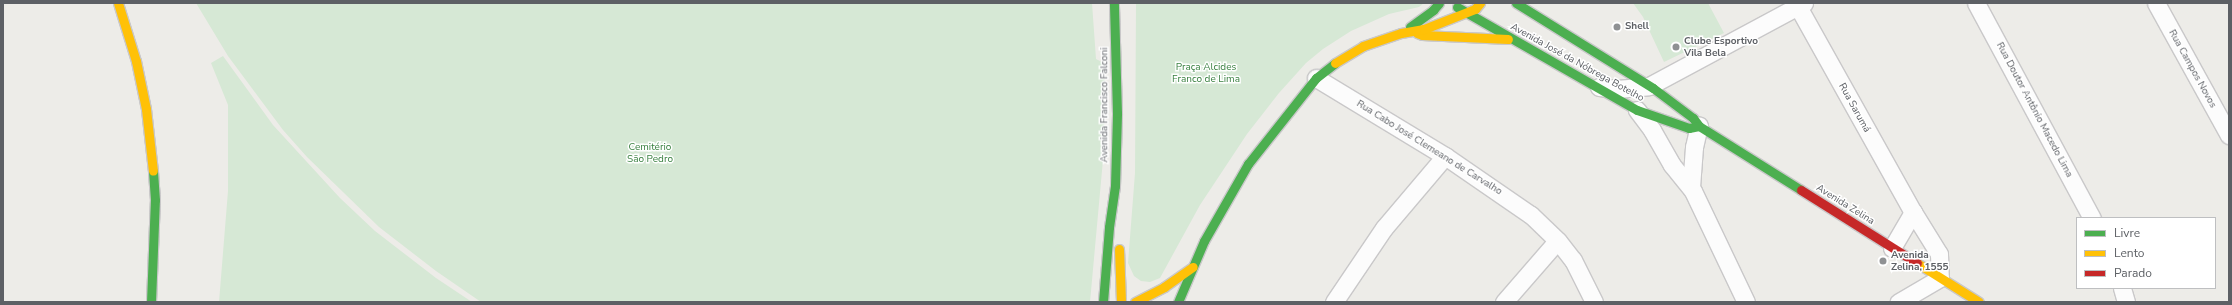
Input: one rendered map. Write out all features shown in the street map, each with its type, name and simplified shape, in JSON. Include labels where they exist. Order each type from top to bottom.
[{"type":"main road","points":[[118,3],[137,68],[146,109],[153,157],[155,200],[151,302]]},
{"type":"main road","name":"Avenida Francisco Falconi","points":[[1103,302],[1109,227],[1113,206],[1117,113],[1114,3]]},
{"type":"main road","points":[[1401,33],[1433,10],[1439,3]]},
{"type":"main road","name":"Avenida José da Nóbrega Botelho","points":[[1450,3],[1637,110],[1689,128],[1700,126]]},
{"type":"main road","points":[[1178,302],[1204,241],[1248,164],[1316,78],[1329,66],[1363,46],[1401,33],[1414,31],[1475,9],[1480,3]]},
{"type":"main road","name":"Avenida José da Nóbrega Botelho","points":[[1516,3],[1649,86],[1693,118],[1700,126]]},
{"type":"main road","points":[[1414,31],[1422,35],[1511,38]]},
{"type":"main road","name":"Avenida Zelina","points":[[1700,126],[1979,302]]},
{"type":"main road","name":"Avenida Francisco Falconi","points":[[1113,206],[1118,239],[1121,302]]},
{"type":"main road","points":[[1134,302],[1150,295],[1193,267]]},
{"type":"main road","points":[[1120,274],[1135,288],[1150,295],[1158,302]]},
{"type":"street","name":"Rua Doutor Antônio Macedo Lima","points":[[1976,3],[2091,217]]},
{"type":"street","name":"Rua Campos Novos","points":[[2156,3],[2229,136]]},
{"type":"street","points":[[1597,87],[1617,89],[1649,86],[1799,4]]},
{"type":"street","name":"Rua Sarumá","points":[[1799,4],[1913,212],[1939,254],[1940,278]]},
{"type":"street","name":"Rua Cabo José Clemeano de Carvalho","points":[[1316,78],[1445,156],[1531,215],[1557,241],[1573,260],[1594,302]]},
{"type":"street","points":[[1637,110],[1652,130],[1672,165],[1691,187],[1746,302]]},
{"type":"street","points":[[1691,187],[1694,147],[1700,126]]},
{"type":"street","points":[[1334,302],[1384,228],[1445,156]]},
{"type":"street","points":[[1892,248],[1913,212]]},
{"type":"street","points":[[1504,302],[1557,241]]},
{"type":"street","points":[[1900,302],[1940,278]]},
{"type":"street","points":[[2122,289],[2126,302]]},
{"type":"green space","name":"Cemitério São Pedro","points":[[196,3],[1092,3],[1096,59],[1102,62],[1105,69],[1104,149],[1090,302],[481,302],[436,271],[379,227],[307,157],[283,130],[228,56]]},
{"type":"green space","name":"Praça Alcides Franco de Lima","points":[[1136,3],[1424,3],[1419,7],[1389,14],[1351,31],[1323,49],[1306,63],[1279,93],[1247,134],[1200,205],[1160,278],[1150,282],[1141,281],[1134,276],[1128,263],[1135,173]]},
{"type":"green space","name":"Clube Esportivo Vila Bela","points":[[1633,3],[1708,3],[1724,33],[1664,62],[1643,17]]},
{"type":"green space","points":[[223,56],[273,125],[340,198],[375,231],[436,278],[472,302],[219,302],[228,191],[228,105],[211,63]]},
{"type":"traffic: fast","points":[[1103,302],[1109,227],[1115,186],[1117,113],[1114,3]]},
{"type":"traffic: fast","points":[[1410,27],[1433,10],[1439,3]]},
{"type":"traffic: fast","points":[[1516,3],[1653,88],[1693,118],[1699,126],[1801,190]]},
{"type":"traffic: fast","points":[[1457,7],[1637,110],[1689,128],[1699,126]]},
{"type":"traffic: fast","points":[[1178,302],[1204,241],[1248,164],[1316,78],[1335,63]]},
{"type":"traffic: fast","points":[[151,302],[155,200],[153,171]]},
{"type":"traffic: slow","points":[[118,3],[136,61],[146,109],[153,171]]},
{"type":"traffic: slow","points":[[1335,63],[1363,46],[1401,33],[1424,29],[1475,9],[1480,3]]},
{"type":"traffic: slow","points":[[1417,33],[1422,35],[1508,39]]},
{"type":"traffic: slow","points":[[1119,249],[1121,302]]},
{"type":"traffic: slow","points":[[1917,263],[1979,302]]},
{"type":"traffic: slow","points":[[1135,302],[1164,287],[1193,267]]},
{"type":"traffic: jam","points":[[1801,190],[1917,263]]},
{"type":"place","name":"Shell","points":[[1617,27]]},
{"type":"place","name":"Clube Esportivo Vila Bela","points":[[1676,47]]},
{"type":"place","name":"Avenida Zelina, 1555","points":[[1883,261]]}]
